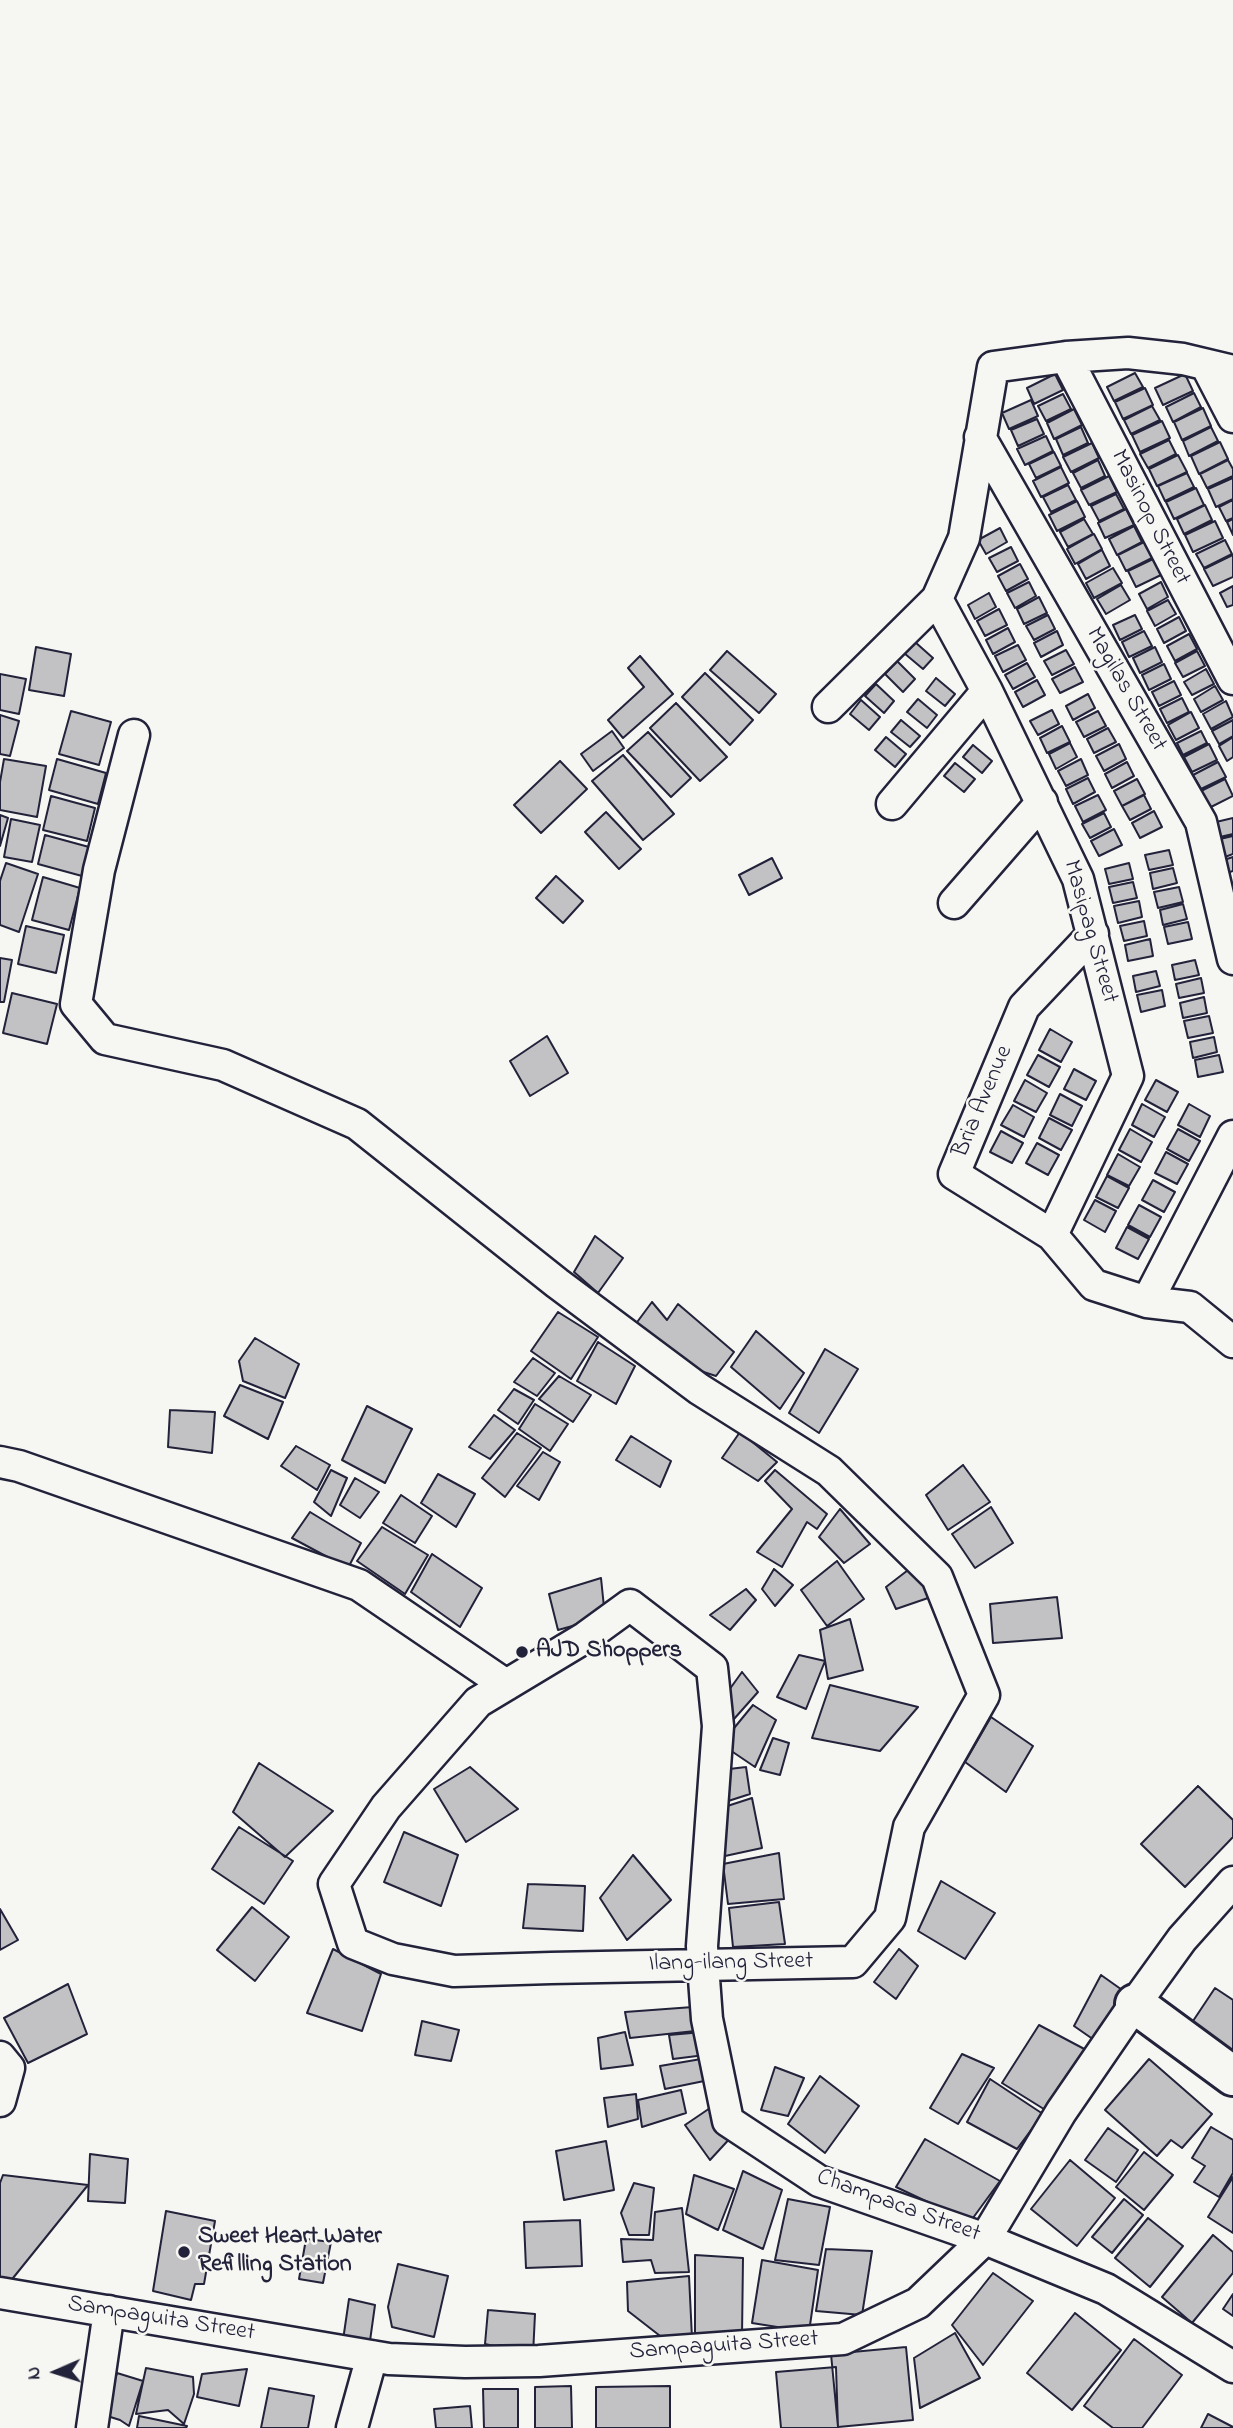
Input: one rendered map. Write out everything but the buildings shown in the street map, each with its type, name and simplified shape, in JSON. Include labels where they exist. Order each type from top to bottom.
[{"type":"street","points":[[828,707],[937,599],[964,538],[993,367],[1066,357],[1128,353],[1183,359],[1220,368],[1233,417]]},
{"type":"street","name":"Masinop Street","points":[[1066,357],[1233,679]]},
{"type":"street","name":"Magilas Street","points":[[980,437],[1200,822],[1233,959]]},
{"type":"street","name":"Masipag Street","points":[[937,599],[987,691],[1078,879],[1128,1076],[1052,1235]]},
{"type":"street","points":[[892,803],[987,691]]},
{"type":"street","name":"Ilang-ilang Street","points":[[134,735],[99,870],[75,1004],[105,1039],[223,1065],[357,1124],[557,1283],[699,1389],[829,1471],[937,1577],[984,1695],[909,1828],[890,1918],[853,1962],[454,1971],[393,1959],[353,1943],[334,1884],[386,1807],[478,1702],[586,1637],[630,1605]]},
{"type":"street","points":[[954,903],[1042,802]]},
{"type":"street","name":"Bria Avenue","points":[[1093,934],[1024,1007],[954,1174],[1052,1235],[1094,1286],[1147,1301],[1190,1307],[1233,1342]]},
{"type":"street","points":[[1147,1301],[1233,1136]]},
{"type":"street","points":[[0,1462],[19,1466],[359,1585],[506,1685]]},
{"type":"street","name":"Champaca Street","points":[[630,1605],[712,1668],[718,1726],[702,1947],[707,2019],[728,2121],[818,2181],[985,2239],[1106,2289],[1233,2367]]},
{"type":"street","name":"Sampaguita Street","points":[[0,2293],[389,2359],[539,2361],[843,2339],[918,2303],[985,2239],[1061,2112],[1135,2004],[1182,1939],[1233,1882]]},
{"type":"street","points":[[1135,2004],[1233,2076]]},
{"type":"street","points":[[0,2057],[9,2068],[0,2101]]},
{"type":"street","points":[[93,2428],[109,2311]]},
{"type":"street","points":[[352,2428],[372,2356]]},
{"type":"place","name":"AJD Shoppers","points":[[522,1652]]},
{"type":"place","name":"Sweet Heart Water Refilling Station","points":[[184,2252]]}]
